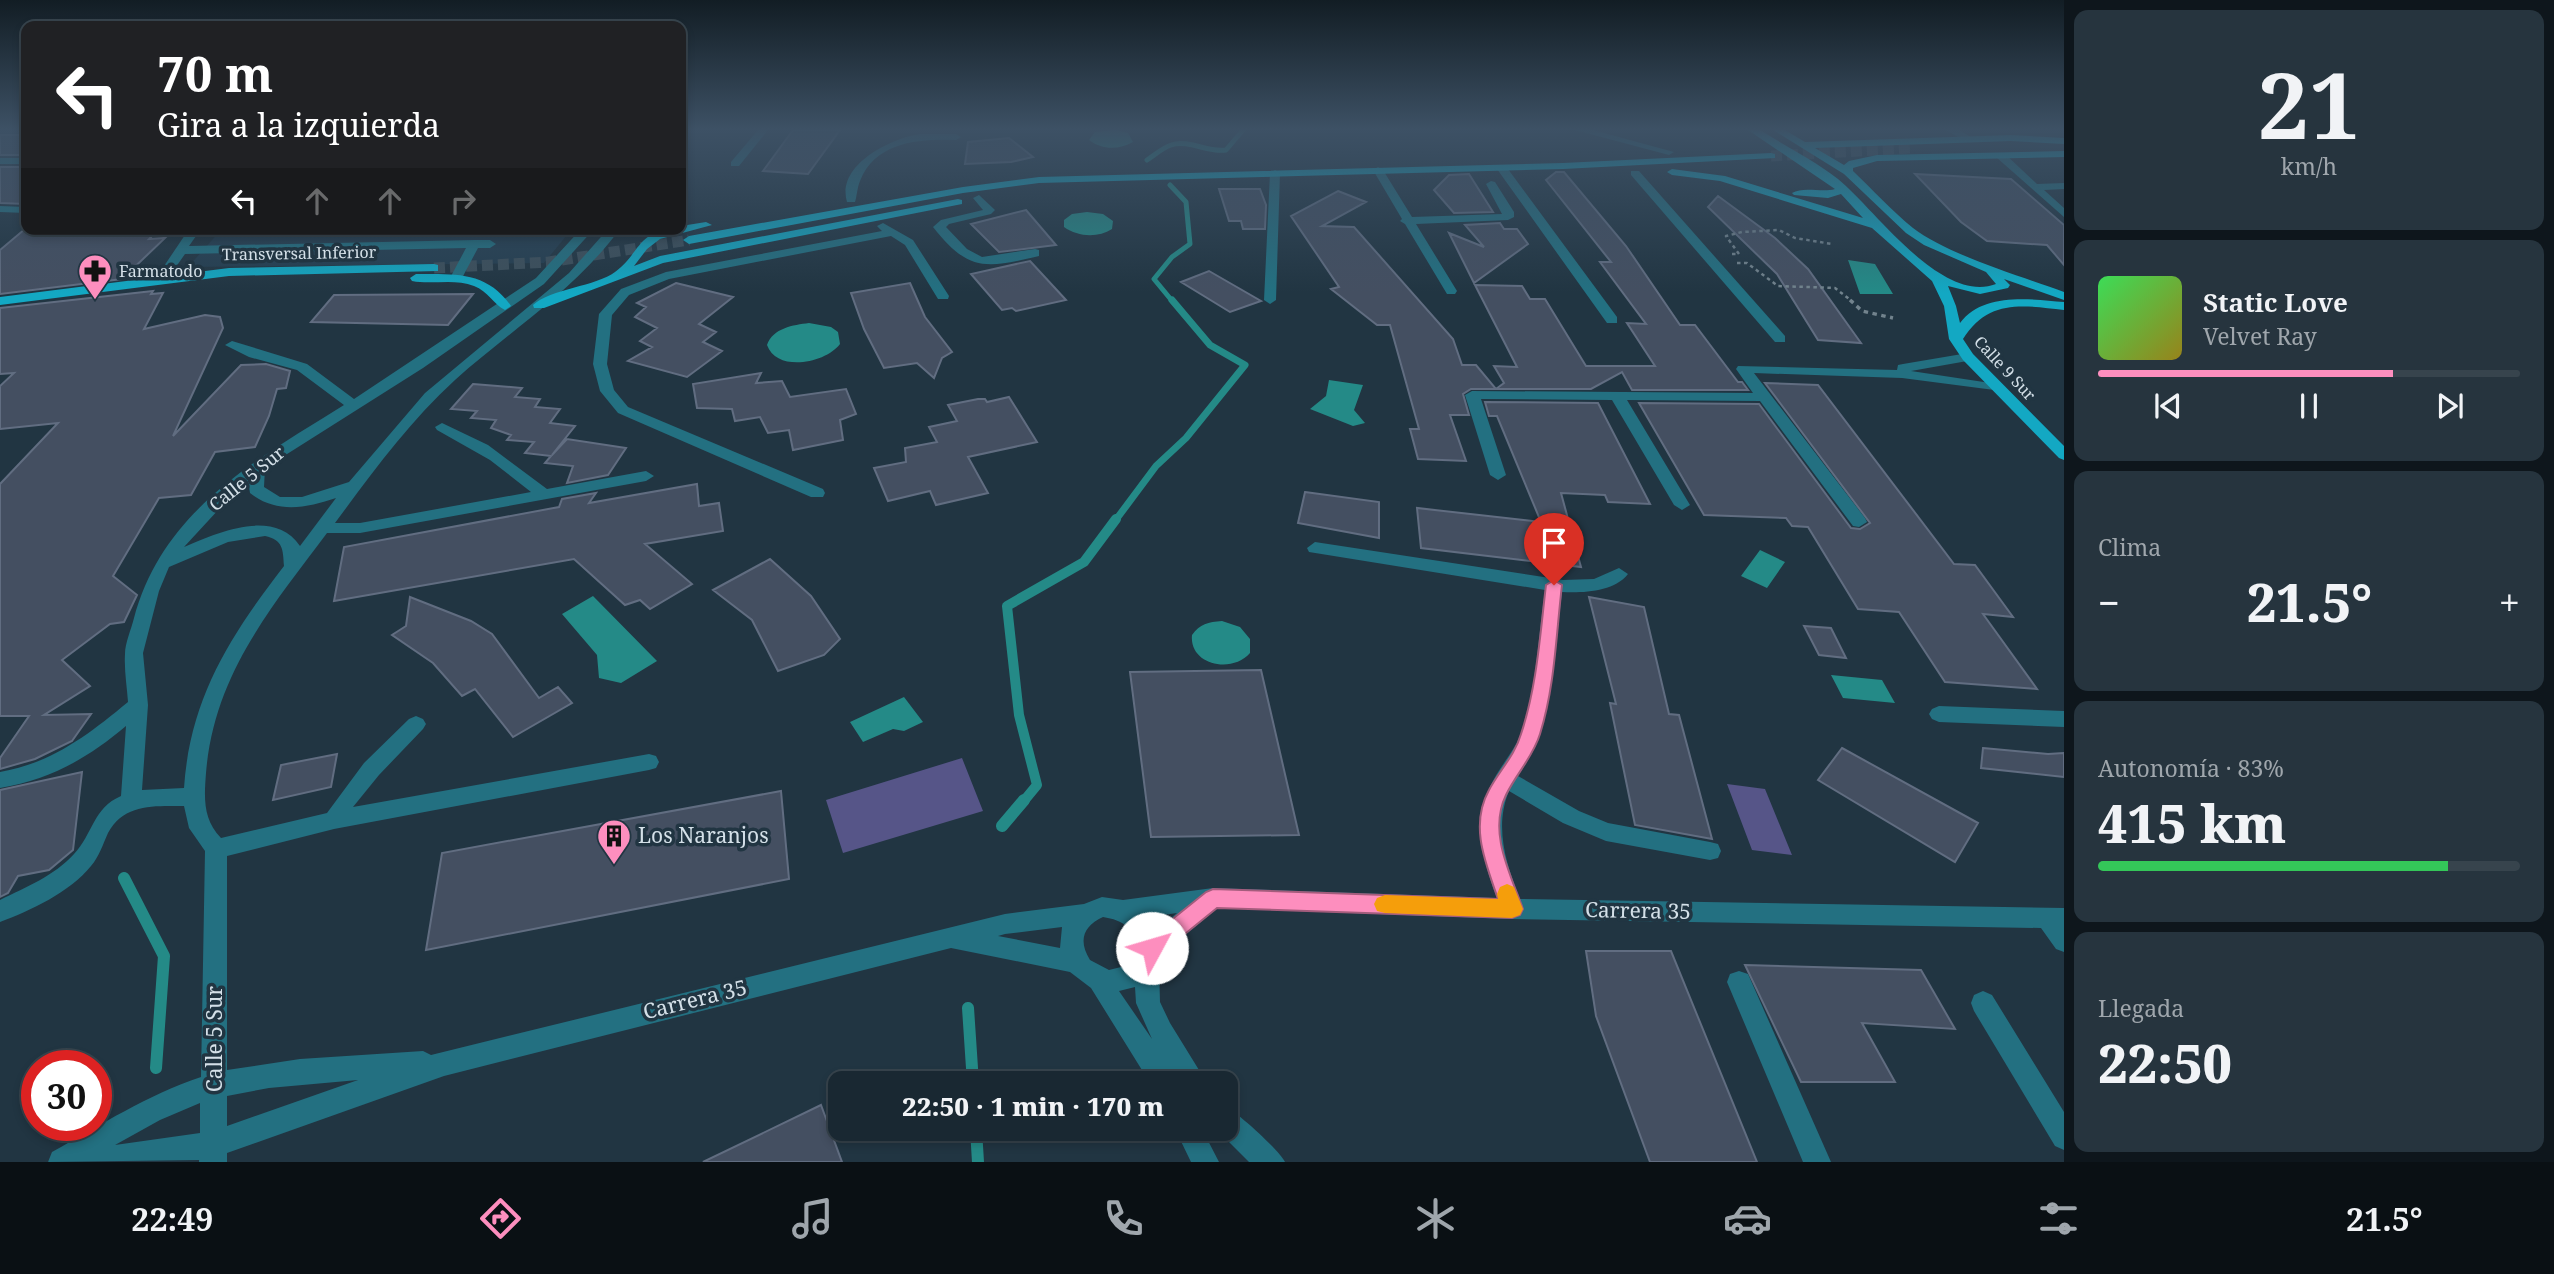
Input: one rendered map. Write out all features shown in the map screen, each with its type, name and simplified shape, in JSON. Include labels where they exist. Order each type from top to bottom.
[{"type":"main road","points":[[686,231],[940,184]]},
{"type":"main road","points":[[689,240],[951,192],[1008,184]]},
{"type":"main road","points":[[539,305],[619,274],[694,252],[1024,189],[1032,184]]},
{"type":"main road","points":[[1741,184],[1877,226]]},
{"type":"main road","points":[[1772,184],[1808,195],[1828,195],[1843,190]]},
{"type":"main road","name":"Calle 9 Sur","points":[[1836,184],[1877,226],[1938,279],[1950,306],[1956,339],[1968,357],[2064,455]]},
{"type":"main road","points":[[1861,184],[1910,231],[1928,243],[1981,266],[2064,296]]},
{"type":"main road","points":[[619,274],[646,243],[662,235]]},
{"type":"main road","points":[[1938,279],[1987,290],[1999,289],[2004,285],[1981,266]]},
{"type":"main road","name":"Transversal Inferior","points":[[0,301],[162,278],[260,270],[434,268]]},
{"type":"main road","points":[[122,284],[269,278],[456,278],[487,287],[501,298],[505,306]]},
{"type":"main road","points":[[1956,339],[1970,318],[1983,310],[2016,303],[2064,306]]},
{"type":"street","points":[[851,200],[852,184]]},
{"type":"street","points":[[1270,300],[1275,184]]},
{"type":"street","points":[[1386,184],[1451,291]]},
{"type":"street","points":[[1406,221],[1508,217],[1508,212],[1491,184]]},
{"type":"street","points":[[1514,184],[1612,320]]},
{"type":"street","points":[[1645,184],[1780,339]]},
{"type":"street","points":[[2032,184],[2064,214]]},
{"type":"street","points":[[2035,187],[2064,186]]},
{"type":"street","points":[[979,198],[989,209],[987,212],[945,222],[939,227],[967,258],[984,263],[1035,253]]},
{"type":"street","points":[[0,209],[21,210]]},
{"type":"street","points":[[871,219],[894,232],[914,250],[943,296]]},
{"type":"street","points":[[817,493],[623,410],[607,391],[600,364],[606,314],[614,302],[640,284],[689,271],[894,232]]},
{"type":"street","points":[[162,278],[191,235]]},
{"type":"street","name":"Calle 5 Sur","points":[[131,799],[138,705],[134,653],[150,591],[161,566],[180,540],[202,515],[257,466],[505,306],[554,268],[583,235]]},
{"type":"street","points":[[609,235],[585,265],[461,367],[429,398],[353,485],[241,637],[222,669],[203,716],[195,759],[194,797],[199,827],[216,849],[334,820],[649,762]]},
{"type":"street","points":[[456,278],[474,244]]},
{"type":"street","points":[[181,250],[490,244]]},
{"type":"street","points":[[232,345],[302,367],[354,405]]},
{"type":"street","points":[[1871,372],[1968,357]]},
{"type":"street","points":[[1859,522],[1743,369],[1871,372],[1955,380],[1997,388]]},
{"type":"street","points":[[1499,475],[1472,395],[1764,397]]},
{"type":"street","points":[[1617,396],[1682,506]]},
{"type":"street","points":[[442,427],[472,440],[498,457],[543,494]]},
{"type":"street","points":[[257,466],[256,489],[263,497],[276,501],[314,500],[353,485]]},
{"type":"street","points":[[322,528],[360,528],[646,476]]},
{"type":"street","points":[[161,566],[199,544],[222,536],[245,531],[265,531],[281,535],[292,543],[295,555],[293,567]]},
{"type":"street","points":[[1315,548],[1580,588],[1603,585],[1619,574]]},
{"type":"street","points":[[1512,909],[1490,845],[1490,819],[1496,794],[1530,736],[1541,694],[1554,585]]},
{"type":"street","points":[[0,780],[47,769],[83,751],[138,705]]},
{"type":"street","points":[[1939,714],[2064,719]]},
{"type":"street","points":[[334,820],[350,793],[376,761],[416,724]]},
{"type":"street","points":[[1505,778],[1571,817],[1606,832],[1710,851]]},
{"type":"street","points":[[0,912],[66,876],[82,861],[94,844],[101,825],[115,807],[131,799],[194,797]]},
{"type":"street","name":"Calle 5 Sur","points":[[214,1153],[216,849]]},
{"type":"street","points":[[1186,1071],[1161,1032],[1148,1003],[1149,955],[1144,925],[1136,916],[1125,910],[1102,907],[1084,914],[1070,936],[1070,950],[1086,974],[1114,982],[1128,979],[1139,972],[1149,955],[1213,898]]},
{"type":"street","name":"Carrera 35","points":[[1125,910],[1213,898],[1512,909],[2055,917]]},
{"type":"street","name":"Carrera 35","points":[[96,1162],[214,1153],[444,1063],[1005,923],[1084,914]]},
{"type":"street","points":[[2055,917],[2064,941]]},
{"type":"street","name":"Carrera 35","points":[[946,938],[1076,962]]},
{"type":"street","points":[[1100,980],[1115,1011],[1137,1037],[1157,1071]]},
{"type":"street","points":[[1739,982],[1817,1162]]},
{"type":"street","points":[[1983,1003],[2064,1137]]},
{"type":"street","name":"Carrera 35","points":[[62,1162],[177,1098],[216,1084],[260,1076],[444,1063]]},
{"type":"street","points":[[1238,1133],[1272,1162]]},
{"type":"street","points":[[1194,1141],[1205,1162]]},
{"type":"path","points":[[1709,258],[1739,254],[1726,236],[1742,232],[1779,230],[1807,242],[1832,244]]},
{"type":"path","points":[[1709,258],[1747,263],[1778,286],[1835,288],[1842,295],[1857,302],[1862,311],[1893,318]]},
{"type":"shaded area","points":[[1072,214],[1103,214],[1113,221],[1112,229],[1101,234],[1088,235],[1075,233],[1064,227],[1064,220]]},
{"type":"shaded area","points":[[217,235],[567,235],[544,263],[188,267]]},
{"type":"shaded area","points":[[1848,260],[1875,264],[1893,294],[1860,294]]},
{"type":"shaded area","points":[[809,323],[831,327],[838,332],[840,344],[824,356],[802,362],[791,362],[772,354],[767,345],[774,335],[790,326]]},
{"type":"shaded area","points":[[1329,380],[1363,385],[1354,410],[1365,423],[1353,426],[1310,409],[1326,396]]},
{"type":"shaded area","points":[[1760,550],[1785,562],[1767,588],[1741,576]]},
{"type":"shaded area","points":[[593,596],[657,661],[621,683],[599,678],[597,655],[562,614]]},
{"type":"shaded area","points":[[1222,621],[1240,627],[1250,639],[1250,653],[1233,663],[1213,663],[1204,659],[1193,645],[1192,635],[1198,628]]},
{"type":"shaded area","points":[[1831,675],[1882,680],[1895,703],[1843,698]]},
{"type":"shaded area","points":[[904,697],[923,722],[904,731],[893,729],[863,742],[850,722]]},
{"type":"shaded area","points":[[962,758],[983,811],[843,853],[826,800]]},
{"type":"shaded area","points":[[1727,784],[1765,789],[1792,855],[1752,850]]},
{"type":"building","points":[[0,184],[21,184],[21,204],[0,203]]},
{"type":"building","points":[[1440,184],[1475,184],[1493,212],[1454,213],[1434,190]]},
{"type":"building","points":[[1549,184],[1574,184],[1626,246],[1680,325],[1695,325],[1738,382],[1742,382],[1748,390],[1632,390],[1622,372],[1591,389],[1496,389],[1504,383],[1494,366],[1517,367],[1475,285],[1522,286],[1530,299],[1545,299],[1586,366],[1655,366],[1627,323],[1646,324],[1600,262],[1611,262]]},
{"type":"building","points":[[1925,184],[2017,184],[2064,225],[2064,265],[2047,245],[1987,241],[1961,222]]},
{"type":"building","points":[[1219,189],[1260,189],[1266,205],[1265,229],[1243,229],[1241,221],[1229,221]]},
{"type":"building","points":[[1338,191],[1366,202],[1322,226],[1354,227],[1453,339],[1462,365],[1476,365],[1496,389],[1471,389],[1463,394],[1469,415],[1450,415],[1466,461],[1418,459],[1410,429],[1419,429],[1390,325],[1377,325],[1331,289],[1339,287],[1291,216]]},
{"type":"building","points":[[1718,196],[1775,238],[1808,269],[1861,343],[1818,340],[1777,274],[1708,207]]},
{"type":"building","points":[[1026,210],[1056,245],[999,252],[971,224]]},
{"type":"building","points":[[1500,223],[1504,229],[1517,229],[1528,244],[1474,283],[1449,233],[1484,247],[1465,225]]},
{"type":"building","points":[[21,232],[21,235],[153,235],[149,239],[165,238],[122,279],[0,294],[0,250]]},
{"type":"building","points":[[1030,261],[1066,300],[1016,311],[1012,308],[1002,310],[971,274]]},
{"type":"building","points":[[1209,271],[1261,301],[1230,312],[1181,282]]},
{"type":"building","points":[[676,283],[733,297],[699,324],[716,332],[703,342],[722,351],[687,377],[628,361],[652,347],[640,341],[657,328],[635,317],[646,307],[637,303]]},
{"type":"building","points":[[910,283],[925,317],[952,352],[942,358],[934,378],[917,363],[884,368],[864,329],[851,293]]},
{"type":"building","points":[[153,291],[151,294],[163,293],[144,329],[205,315],[220,317],[223,328],[173,436],[241,365],[266,364],[290,371],[286,388],[277,389],[255,447],[215,452],[191,495],[159,498],[113,576],[137,595],[124,622],[110,624],[62,660],[90,686],[44,715],[91,714],[72,741],[35,759],[0,769],[0,758],[29,716],[0,716],[0,484],[58,423],[0,429],[0,386],[14,373],[0,374],[0,308]]},
{"type":"building","points":[[473,294],[448,325],[311,322],[334,295]]},
{"type":"building","points":[[761,373],[756,383],[782,381],[790,397],[846,389],[856,414],[840,420],[843,440],[793,450],[789,430],[768,433],[760,417],[735,421],[732,409],[697,408],[693,384]]},
{"type":"building","points":[[1765,383],[1818,385],[1954,564],[1975,565],[2013,617],[1983,614],[2037,689],[1945,682],[1899,612],[1858,609],[1808,527],[1792,526],[1786,518],[1704,515],[1639,403],[1759,404],[1851,528],[1860,529],[1870,523]]},
{"type":"building","points":[[473,384],[522,388],[515,397],[540,399],[535,407],[560,409],[550,423],[575,426],[552,455],[567,439],[626,448],[608,475],[567,483],[573,466],[545,463],[551,456],[525,453],[534,442],[507,440],[511,435],[491,428],[496,420],[471,418],[477,411],[451,409]]},
{"type":"building","points":[[1009,397],[1037,442],[968,457],[988,493],[936,505],[930,491],[888,501],[874,468],[906,462],[905,448],[937,442],[929,427],[957,421],[948,405]]},
{"type":"building","points":[[1485,402],[1598,403],[1650,504],[1608,502],[1605,495],[1561,493],[1581,567],[1421,548],[1417,508],[1541,522],[1497,416],[1489,416]]},
{"type":"building","points":[[697,484],[699,506],[719,503],[723,531],[645,544],[692,584],[650,609],[640,600],[625,605],[574,559],[334,601],[344,547],[559,507],[562,499],[596,493],[589,503]]},
{"type":"building","points":[[1305,492],[1379,502],[1379,538],[1298,523]]},
{"type":"building","points":[[770,559],[811,596],[840,639],[824,655],[778,671],[752,620],[713,590]]},
{"type":"building","points":[[410,597],[471,621],[492,634],[539,698],[558,687],[572,703],[513,737],[475,689],[462,696],[433,663],[392,635],[406,626]]},
{"type":"building","points":[[1589,597],[1644,607],[1669,714],[1679,715],[1712,839],[1635,825],[1610,703],[1616,704]]},
{"type":"building","points":[[1804,626],[1831,628],[1846,658],[1819,655]]},
{"type":"building","points":[[1261,670],[1299,835],[1151,837],[1130,672]]},
{"type":"building","points":[[1842,748],[1978,823],[1955,862],[1818,780]]},
{"type":"building","points":[[1983,748],[2064,753],[2064,777],[1981,768]]},
{"type":"building","points":[[337,754],[331,787],[273,800],[281,765]]},
{"type":"building","points":[[82,772],[73,850],[49,870],[18,876],[8,893],[0,897],[0,790]]},
{"type":"building","name":"Los Naranjos","points":[[781,791],[789,879],[426,950],[442,853]]},
{"type":"building","points":[[1586,951],[1671,951],[1757,1162],[1650,1162],[1596,1016]]},
{"type":"building","points":[[1745,965],[1921,970],[1955,1029],[1862,1023],[1895,1082],[1801,1082]]},
{"type":"building","points":[[821,1105],[828,1124],[828,1141],[834,1141],[842,1162],[703,1162]]},
{"type":"waterway","points":[[1170,185],[1186,202],[1190,244],[1172,257],[1154,279],[1173,302]]},
{"type":"waterway","points":[[1115,521],[1156,466],[1186,438],[1245,365],[1210,345],[1172,300]]},
{"type":"waterway","points":[[1023,802],[1037,785],[1019,715],[1007,606],[1084,562],[1116,519]]},
{"type":"waterway","points":[[1002,826],[1024,800]]},
{"type":"waterway","points":[[124,878],[164,956],[156,1068]]},
{"type":"waterway","points":[[968,1008],[972,1071]]},
{"type":"waterway","points":[[977,1141],[978,1162]]},
{"type":"tunnel","points":[[434,268],[549,262],[689,240]]},
{"type":"slow traffic","points":[[1385,904],[1512,909],[1507,894]]},
{"type":"place","name":"Farmatodo","points":[[95,301]]},
{"type":"place","name":"Los Naranjos","points":[[614,866]]},
{"type":"route","points":[[1152,948],[1213,898],[1512,909],[1490,845],[1490,819],[1496,794],[1530,736],[1541,694],[1554,585]]}]
